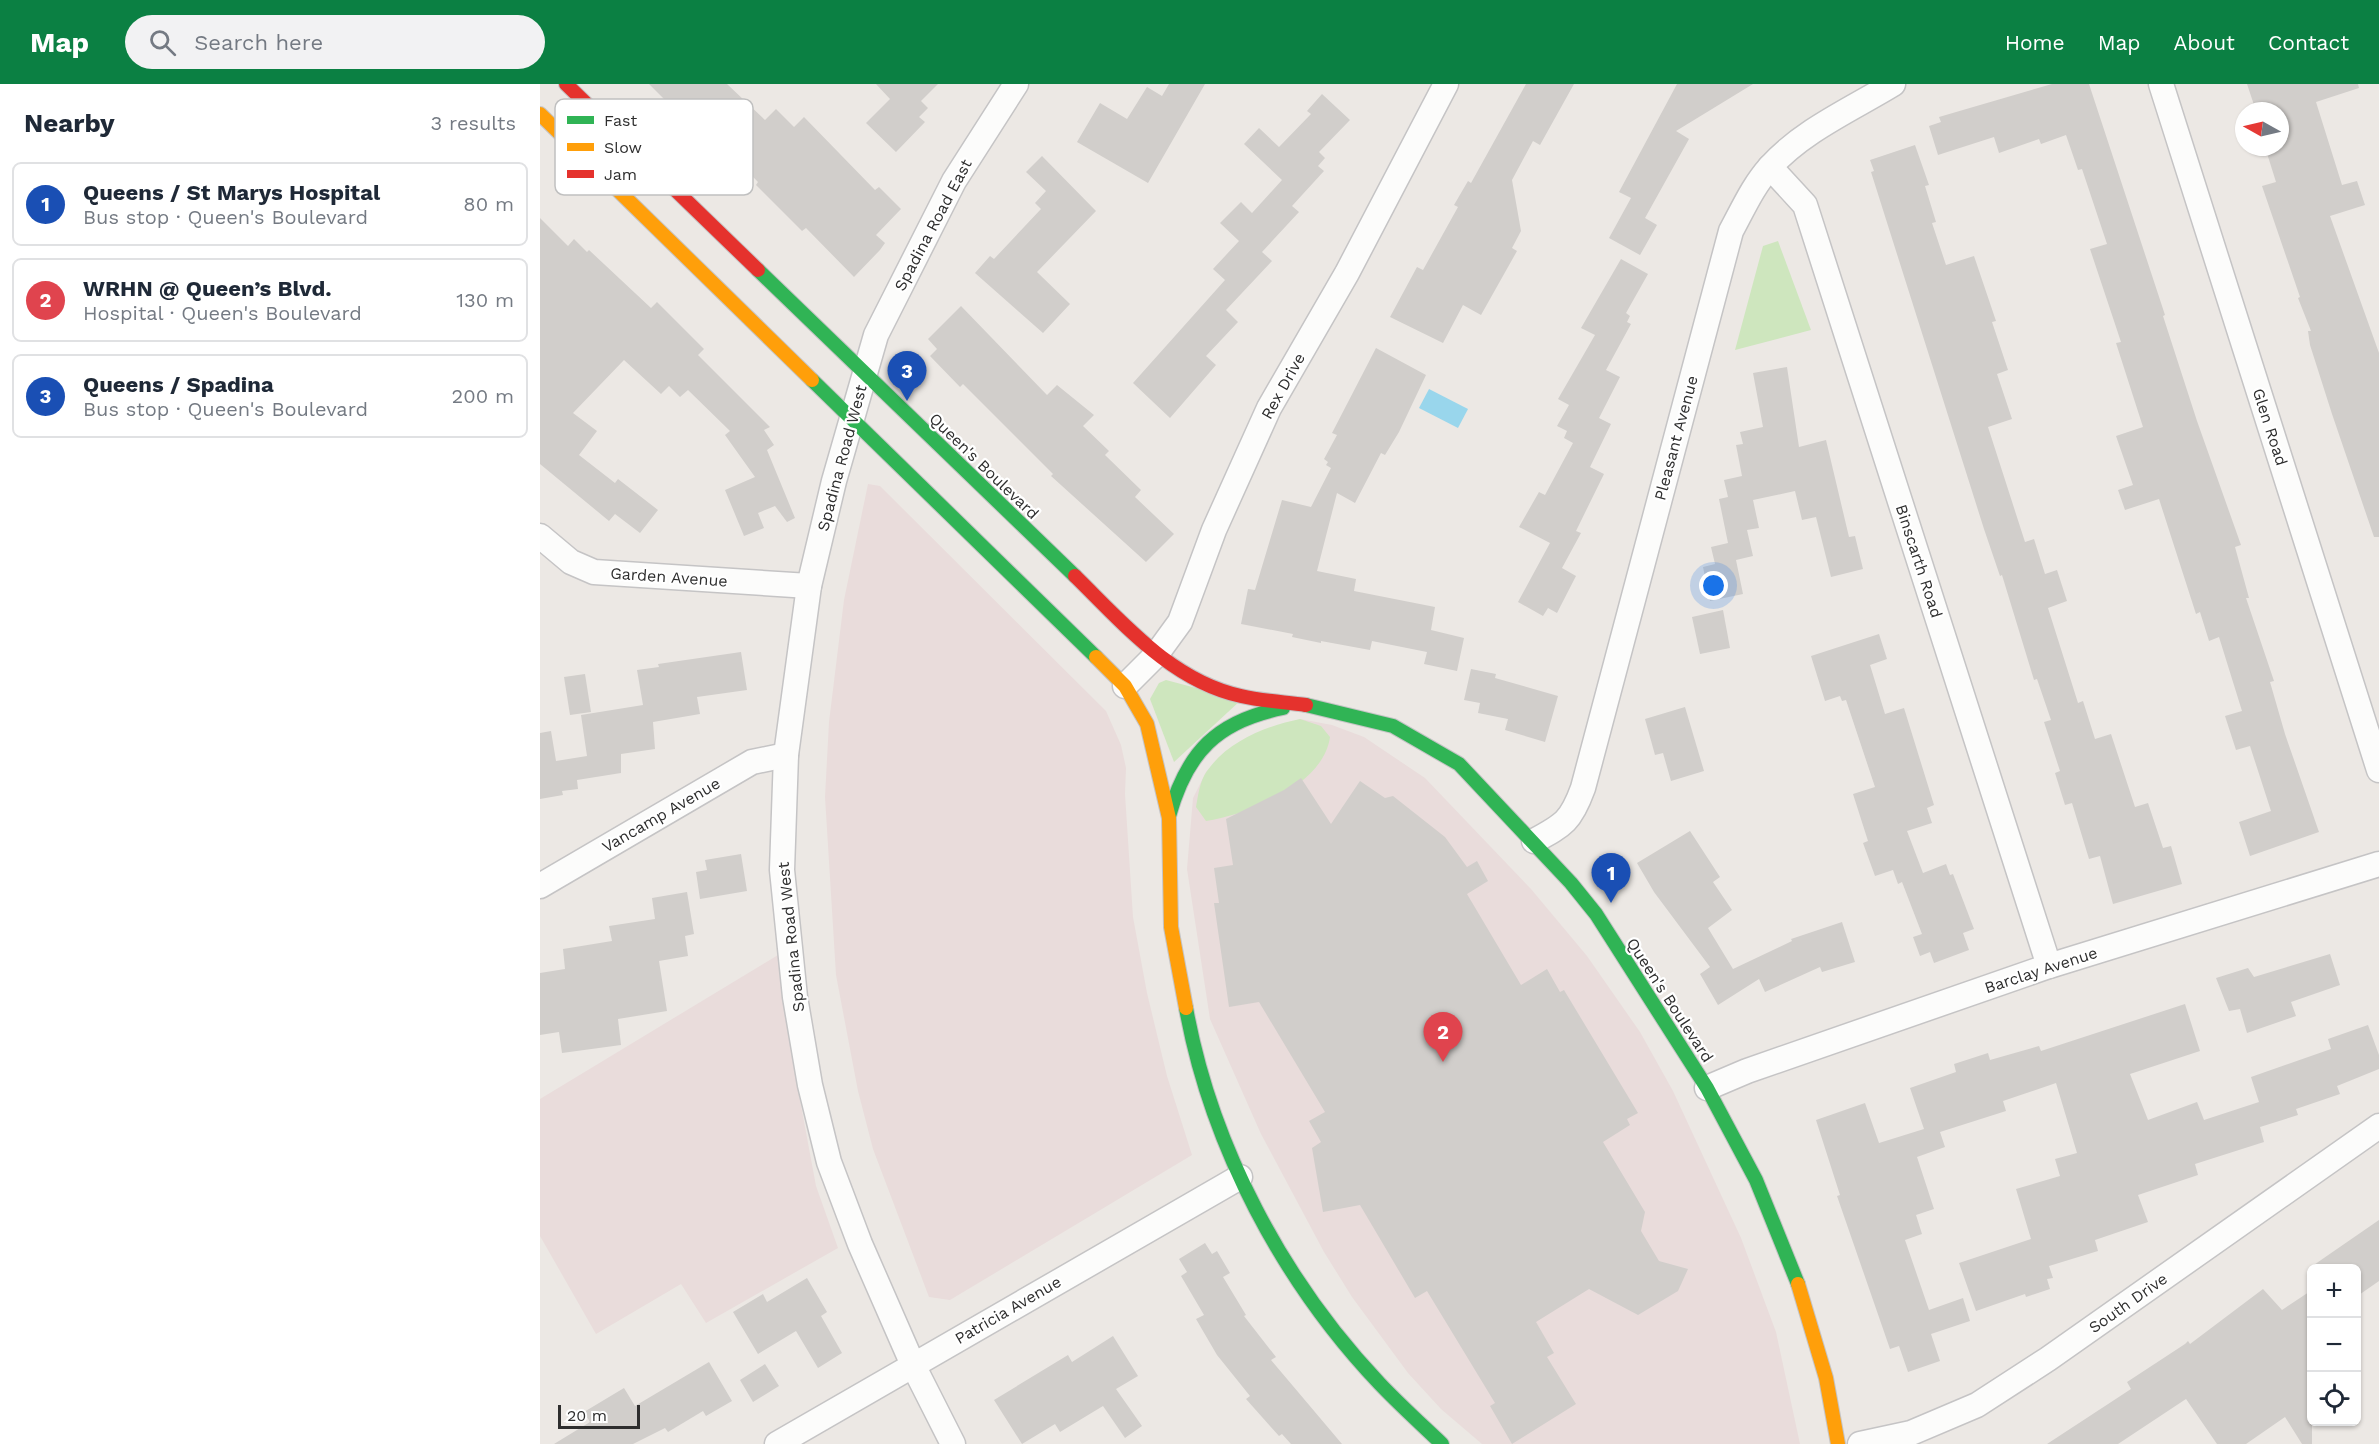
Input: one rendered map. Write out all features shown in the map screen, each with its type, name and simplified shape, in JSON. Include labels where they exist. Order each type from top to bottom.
[{"type":"street","name":"Queen's Boulevard","points":[[566,84],[581,99]]},
{"type":"street","name":"Spadina Road East","points":[[864,374],[876,335],[954,181],[1017,84]]},
{"type":"street","name":"Rex Drive","points":[[1125,686],[1156,655],[1180,622],[1214,530],[1269,408],[1347,273],[1446,84]]},
{"type":"street","name":"Pleasant Avenue","points":[[1534,841],[1564,825],[1575,813],[1731,231],[1753,190],[1770,167],[1796,143],[1893,84]]},
{"type":"street","name":"Glen Road","points":[[2161,84],[2379,770]]},
{"type":"street","name":"Queen's Boulevard","points":[[540,114],[555,129]]},
{"type":"street","name":"Binscarth Road","points":[[1770,167],[1805,206],[2049,966]]},
{"type":"street","name":"Queen's Boulevard","points":[[623,195],[1125,686],[1147,724],[1169,818]]},
{"type":"street","name":"Queen's Boulevard","points":[[680,195],[1156,655],[1195,678],[1240,696],[1312,706],[1393,726],[1459,764],[1534,841],[1596,914],[1707,1088],[1756,1180],[1798,1285],[1826,1377],[1838,1444]]},
{"type":"street","name":"Spadina Road West","points":[[864,374],[809,586],[786,755],[782,870],[795,998],[810,1085],[829,1162],[860,1244],[913,1365],[953,1444]]},
{"type":"street","name":"Garden Avenue","points":[[540,536],[571,562],[594,572],[809,586]]},
{"type":"street","name":"Queen's Boulevard","points":[[1312,706],[1280,708],[1243,717],[1214,734],[1189,761],[1173,797],[1169,818],[1171,927],[1190,1032],[1212,1109],[1240,1177],[1269,1233],[1321,1312],[1379,1383],[1442,1444]]},
{"type":"street","name":"Vancamp Avenue","points":[[540,886],[752,762],[786,755]]},
{"type":"street","name":"Barclay Avenue","points":[[1707,1088],[1747,1071],[2049,966],[2379,864]]},
{"type":"street","name":"South Drive","points":[[1860,1444],[1911,1433],[1977,1405],[2058,1352],[2379,1126]]},
{"type":"street","name":"Patricia Avenue","points":[[777,1444],[1240,1177]]},
{"type":"shaded area","points":[[868,484],[880,486],[1106,711],[1121,745],[1126,768],[1125,794],[1133,917],[1147,993],[1167,1076],[1192,1155],[950,1300],[929,1297],[873,1149],[858,1091],[836,975],[825,797],[829,722],[844,600]]},
{"type":"shaded area","points":[[1300,719],[1332,725],[1364,737],[1425,778],[1531,889],[1587,956],[1640,1032],[1673,1091],[1741,1238],[1776,1332],[1800,1444],[1482,1444],[1441,1409],[1408,1373],[1352,1297],[1324,1252],[1261,1134],[1210,1019],[1187,869],[1193,798],[1206,772],[1226,752],[1251,736]]},
{"type":"shaded area","points":[[778,955],[792,1057],[816,1186],[838,1248],[706,1323],[681,1284],[596,1334],[540,1236],[540,1099]]},
{"type":"green space","points":[[1778,241],[1811,330],[1735,350],[1763,246]]},
{"type":"green space","points":[[1166,680],[1241,700],[1174,762],[1150,699],[1159,683]]},
{"type":"green space","points":[[1300,719],[1321,726],[1330,737],[1324,754],[1314,770],[1282,795],[1243,812],[1206,821],[1196,807],[1203,779],[1216,760],[1249,736]]},
{"type":"water","points":[[1429,389],[1468,409],[1458,428],[1419,408]]},
{"type":"building","points":[[649,84],[727,84],[743,99],[664,99]]},
{"type":"building","points":[[876,84],[938,84],[921,101],[928,108],[919,117],[925,122],[896,152],[866,123],[890,99]]},
{"type":"building","points":[[1169,84],[1205,84],[1148,183],[1077,142],[1100,103],[1127,119],[1147,87],[1162,96]]},
{"type":"building","points":[[1526,84],[1574,84],[1540,145],[1533,141],[1512,180],[1521,231],[1512,248],[1517,251],[1481,315],[1463,305],[1443,343],[1390,317],[1417,267],[1423,270],[1458,207],[1454,205],[1468,181],[1471,183]]},
{"type":"building","points":[[1677,84],[1753,84],[1676,131],[1689,139],[1645,218],[1657,225],[1640,255],[1609,238],[1631,198],[1619,192]]},
{"type":"building","points":[[2052,84],[2089,84],[2165,315],[2163,316],[2197,421],[2241,545],[2235,547],[2249,598],[2246,598],[2274,681],[2270,682],[2285,734],[2319,832],[2250,856],[2239,822],[2271,811],[2250,746],[2236,750],[2225,716],[2242,711],[2219,637],[2209,641],[2200,612],[2196,614],[2159,499],[2125,510],[2118,490],[2133,485],[2116,436],[2143,427],[2116,343],[2121,342],[2090,249],[2107,244],[2082,169],[2078,170],[2066,135],[2041,144],[2039,139],[1999,153],[1994,137],[1938,155],[1929,126],[1941,122],[1939,117]]},
{"type":"building","points":[[2247,84],[2358,84],[2359,88],[2316,102],[2342,185],[2357,181],[2365,205],[2330,216],[2379,353],[2379,537],[2374,537],[2332,414],[2310,345],[2308,331],[2311,331],[2262,186],[2276,182],[2268,156],[2289,156],[2289,102],[2253,102]]},
{"type":"building","points":[[1322,94],[1350,120],[1319,152],[1325,158],[1318,166],[1324,171],[1292,206],[1299,212],[1262,252],[1272,261],[1226,310],[1238,322],[1206,356],[1216,365],[1170,418],[1133,383],[1225,280],[1213,269],[1239,241],[1220,223],[1241,202],[1252,213],[1282,180],[1244,144],[1259,128],[1279,147],[1311,114],[1307,111]]},
{"type":"building","points":[[753,109],[765,120],[776,109],[794,127],[804,117],[875,190],[879,187],[901,209],[876,235],[885,243],[854,277],[806,228],[802,231],[756,185],[758,182],[753,177]]},
{"type":"building","points":[[1915,145],[1929,185],[1925,186],[1936,222],[1932,223],[1946,265],[1974,256],[1996,321],[1992,322],[2008,370],[1997,374],[2012,419],[1988,427],[2025,542],[2034,539],[2045,574],[2057,570],[2067,601],[2048,608],[2078,703],[2083,701],[2095,739],[2111,734],[2135,807],[2148,803],[2163,848],[2171,846],[2182,884],[2113,904],[2100,856],[2089,859],[2072,803],[2065,805],[2055,773],[2060,771],[2044,722],[2051,720],[2037,679],[2034,680],[2002,575],[2000,576],[1984,529],[1871,172],[1874,171],[1870,160]]},
{"type":"building","points":[[1042,156],[1096,211],[1037,272],[1070,304],[1043,333],[975,273],[990,256],[994,259],[1041,209],[1035,203],[1046,191],[1026,172]]},
{"type":"building","points":[[540,218],[568,246],[574,239],[587,252],[589,250],[651,308],[657,302],[704,349],[698,355],[770,427],[764,430],[774,445],[767,450],[795,518],[787,522],[775,506],[758,513],[764,528],[744,536],[725,490],[755,477],[725,435],[730,431],[688,390],[680,397],[669,386],[661,394],[624,360],[573,413],[597,431],[579,455],[615,483],[618,479],[658,510],[640,533],[615,514],[609,521],[540,464]]},
{"type":"building","points":[[1621,259],[1648,274],[1626,313],[1630,316],[1627,322],[1631,324],[1606,370],[1620,377],[1599,418],[1611,424],[1590,467],[1604,474],[1576,531],[1581,533],[1562,568],[1576,576],[1557,613],[1548,608],[1543,616],[1518,602],[1550,543],[1519,527],[1539,492],[1545,495],[1573,443],[1564,438],[1567,431],[1557,426],[1569,405],[1558,399],[1595,335],[1581,328]]},
{"type":"building","points":[[961,306],[1047,395],[1057,385],[1094,415],[1083,426],[1109,451],[1105,455],[1141,490],[1135,497],[1174,534],[1146,562],[1051,476],[1053,474],[963,384],[960,387],[930,356],[937,349],[928,339]]},
{"type":"building","points":[[1376,348],[1426,375],[1399,432],[1385,455],[1381,453],[1355,503],[1337,493],[1317,571],[1356,579],[1354,591],[1435,607],[1431,630],[1464,638],[1457,671],[1424,664],[1427,652],[1372,641],[1370,650],[1321,641],[1321,643],[1292,637],[1293,634],[1241,624],[1248,589],[1255,590],[1282,500],[1311,507],[1331,468],[1326,465],[1328,462],[1324,459],[1337,435],[1332,433]]},
{"type":"building","points":[[1787,367],[1799,447],[1826,440],[1849,537],[1855,536],[1863,569],[1831,577],[1816,517],[1802,520],[1795,491],[1753,500],[1759,528],[1747,530],[1753,556],[1736,560],[1743,594],[1710,601],[1703,567],[1715,564],[1711,547],[1728,543],[1719,499],[1728,497],[1724,480],[1742,476],[1736,445],[1743,444],[1740,432],[1763,427],[1753,373]]},
{"type":"building","points":[[1723,610],[1730,648],[1700,654],[1692,617]]},
{"type":"building","points":[[1879,634],[1887,659],[1870,665],[1885,714],[1904,708],[1934,805],[1927,808],[1932,823],[1907,831],[1923,873],[1946,864],[1950,875],[1953,874],[1974,929],[1963,933],[1969,950],[1934,963],[1930,952],[1920,956],[1913,937],[1922,934],[1902,882],[1898,884],[1893,870],[1875,876],[1863,843],[1868,841],[1853,794],[1875,787],[1846,700],[1842,701],[1840,696],[1825,701],[1811,656]]},
{"type":"building","points":[[741,652],[747,690],[697,697],[700,714],[653,722],[655,749],[621,754],[621,773],[577,780],[578,789],[562,791],[563,795],[540,799],[540,733],[551,731],[556,761],[587,756],[581,715],[643,705],[637,670],[659,667],[658,664]]},
{"type":"building","points":[[1471,669],[1496,674],[1495,678],[1558,696],[1545,742],[1505,730],[1508,719],[1478,713],[1480,703],[1464,700]]},
{"type":"building","points":[[585,674],[591,712],[570,715],[564,677]]},
{"type":"building","points":[[1685,707],[1704,771],[1671,781],[1663,753],[1655,755],[1645,719]]},
{"type":"building","points":[[1301,778],[1331,824],[1360,781],[1385,798],[1393,796],[1445,837],[1467,867],[1477,861],[1488,881],[1467,894],[1521,985],[1547,969],[1560,992],[1564,990],[1638,1113],[1627,1119],[1630,1125],[1603,1142],[1645,1212],[1641,1231],[1659,1261],[1688,1269],[1678,1291],[1638,1315],[1589,1289],[1536,1322],[1554,1353],[1547,1357],[1576,1404],[1512,1444],[1490,1406],[1495,1403],[1427,1291],[1415,1298],[1360,1205],[1323,1212],[1312,1148],[1321,1142],[1309,1121],[1325,1112],[1259,1002],[1229,1007],[1214,903],[1219,903],[1214,868],[1233,865],[1226,819],[1284,790]]},
{"type":"building","points":[[1690,831],[1720,877],[1713,882],[1732,910],[1708,928],[1733,969],[1792,941],[1791,939],[1842,922],[1855,962],[1822,972],[1820,967],[1765,992],[1759,979],[1718,1005],[1700,974],[1710,967],[1654,892],[1637,863]]},
{"type":"building","points":[[741,854],[747,891],[700,899],[696,872],[707,870],[705,860]]},
{"type":"building","points":[[687,892],[694,934],[685,936],[688,956],[659,961],[667,1011],[618,1019],[621,1045],[562,1053],[559,1032],[540,1035],[540,973],[565,969],[563,949],[612,941],[609,926],[655,919],[652,898]]},
{"type":"building","points":[[2330,954],[2340,985],[2291,1002],[2296,1016],[2247,1033],[2240,1009],[2229,1011],[2216,978],[2248,968],[2254,977]]},
{"type":"building","points":[[2185,1004],[2200,1051],[2130,1074],[2148,1120],[2197,1102],[2204,1120],[2259,1102],[2251,1077],[2331,1049],[2328,1039],[2368,1025],[2379,1055],[2379,1069],[2337,1086],[2340,1094],[2296,1109],[2298,1115],[2260,1127],[2264,1142],[2195,1164],[2198,1175],[2138,1195],[2148,1222],[2095,1240],[2098,1251],[2049,1266],[2053,1278],[2047,1279],[2050,1289],[2026,1297],[2025,1294],[1976,1311],[1959,1263],[2031,1239],[2016,1189],[2060,1176],[2055,1159],[2077,1153],[2056,1083],[2003,1101],[2006,1111],[1940,1132],[1945,1147],[1917,1157],[1934,1209],[1916,1215],[1922,1234],[1905,1240],[1929,1310],[1963,1298],[1970,1321],[1931,1334],[1940,1361],[1908,1372],[1899,1346],[1890,1349],[1837,1196],[1840,1195],[1816,1120],[1865,1103],[1879,1143],[1924,1129],[1910,1088],[1956,1072],[1954,1064],[1988,1053],[1990,1060],[2039,1046],[2041,1051]]},
{"type":"building","points":[[2379,1220],[2379,1281],[2361,1294],[2361,1264],[2315,1264]]},
{"type":"building","points":[[1205,1243],[1212,1254],[1217,1251],[1230,1273],[1223,1277],[1246,1315],[1244,1316],[1276,1357],[1271,1360],[1342,1444],[1291,1444],[1282,1434],[1279,1436],[1246,1399],[1250,1396],[1217,1355],[1196,1319],[1204,1315],[1181,1276],[1187,1272],[1179,1259]]},
{"type":"building","points":[[807,1278],[827,1312],[821,1316],[842,1353],[818,1368],[796,1331],[758,1354],[733,1312],[763,1294],[767,1302]]},
{"type":"building","points":[[2263,1289],[2282,1310],[2307,1293],[2307,1426],[2312,1426],[2312,1444],[2302,1444],[2285,1417],[2246,1444],[2217,1444],[2186,1399],[2118,1444],[2047,1444],[2131,1389],[2127,1382],[2188,1341],[2190,1344]]},
{"type":"building","points":[[1113,1336],[1138,1376],[1116,1389],[1142,1426],[1125,1438],[1103,1406],[1060,1432],[1055,1424],[1022,1444],[994,1400],[1068,1355],[1072,1362]]},
{"type":"building","points":[[709,1362],[732,1401],[706,1416],[703,1411],[668,1432],[665,1428],[633,1444],[554,1444],[590,1422],[584,1412],[624,1388],[635,1406]]},
{"type":"building","points":[[765,1364],[779,1386],[753,1402],[740,1380]]},
{"type":"traffic: fast","points":[[758,270],[1075,576]]},
{"type":"traffic: fast","points":[[812,380],[1096,657]]},
{"type":"traffic: fast","points":[[1306,705],[1393,726],[1459,764],[1571,883],[1596,914],[1707,1088],[1756,1180],[1798,1284]]},
{"type":"traffic: fast","points":[[1169,816],[1185,774],[1208,743],[1240,721],[1283,708]]},
{"type":"traffic: fast","points":[[1186,1008],[1213,1111],[1256,1210],[1283,1257],[1312,1302],[1345,1344],[1388,1392],[1442,1444]]},
{"type":"traffic: slow","points":[[540,114],[555,129]]},
{"type":"traffic: slow","points":[[623,195],[812,380]]},
{"type":"traffic: slow","points":[[1096,657],[1125,686],[1147,724],[1169,818],[1171,927],[1186,1008]]},
{"type":"traffic: slow","points":[[1798,1284],[1826,1378],[1838,1444]]},
{"type":"traffic: jam","points":[[566,84],[581,99]]},
{"type":"traffic: jam","points":[[681,195],[758,270]]},
{"type":"traffic: jam","points":[[1075,576],[1131,631],[1171,664],[1193,678],[1216,689],[1241,696],[1306,705]]},
{"type":"place","name":"Queens / Spadina","points":[[907,401]]},
{"type":"place","name":"Queens / St Marys Hospital","points":[[1611,903]]},
{"type":"place","name":"WRHN @ Queen’s Blvd.","points":[[1443,1062]]}]
